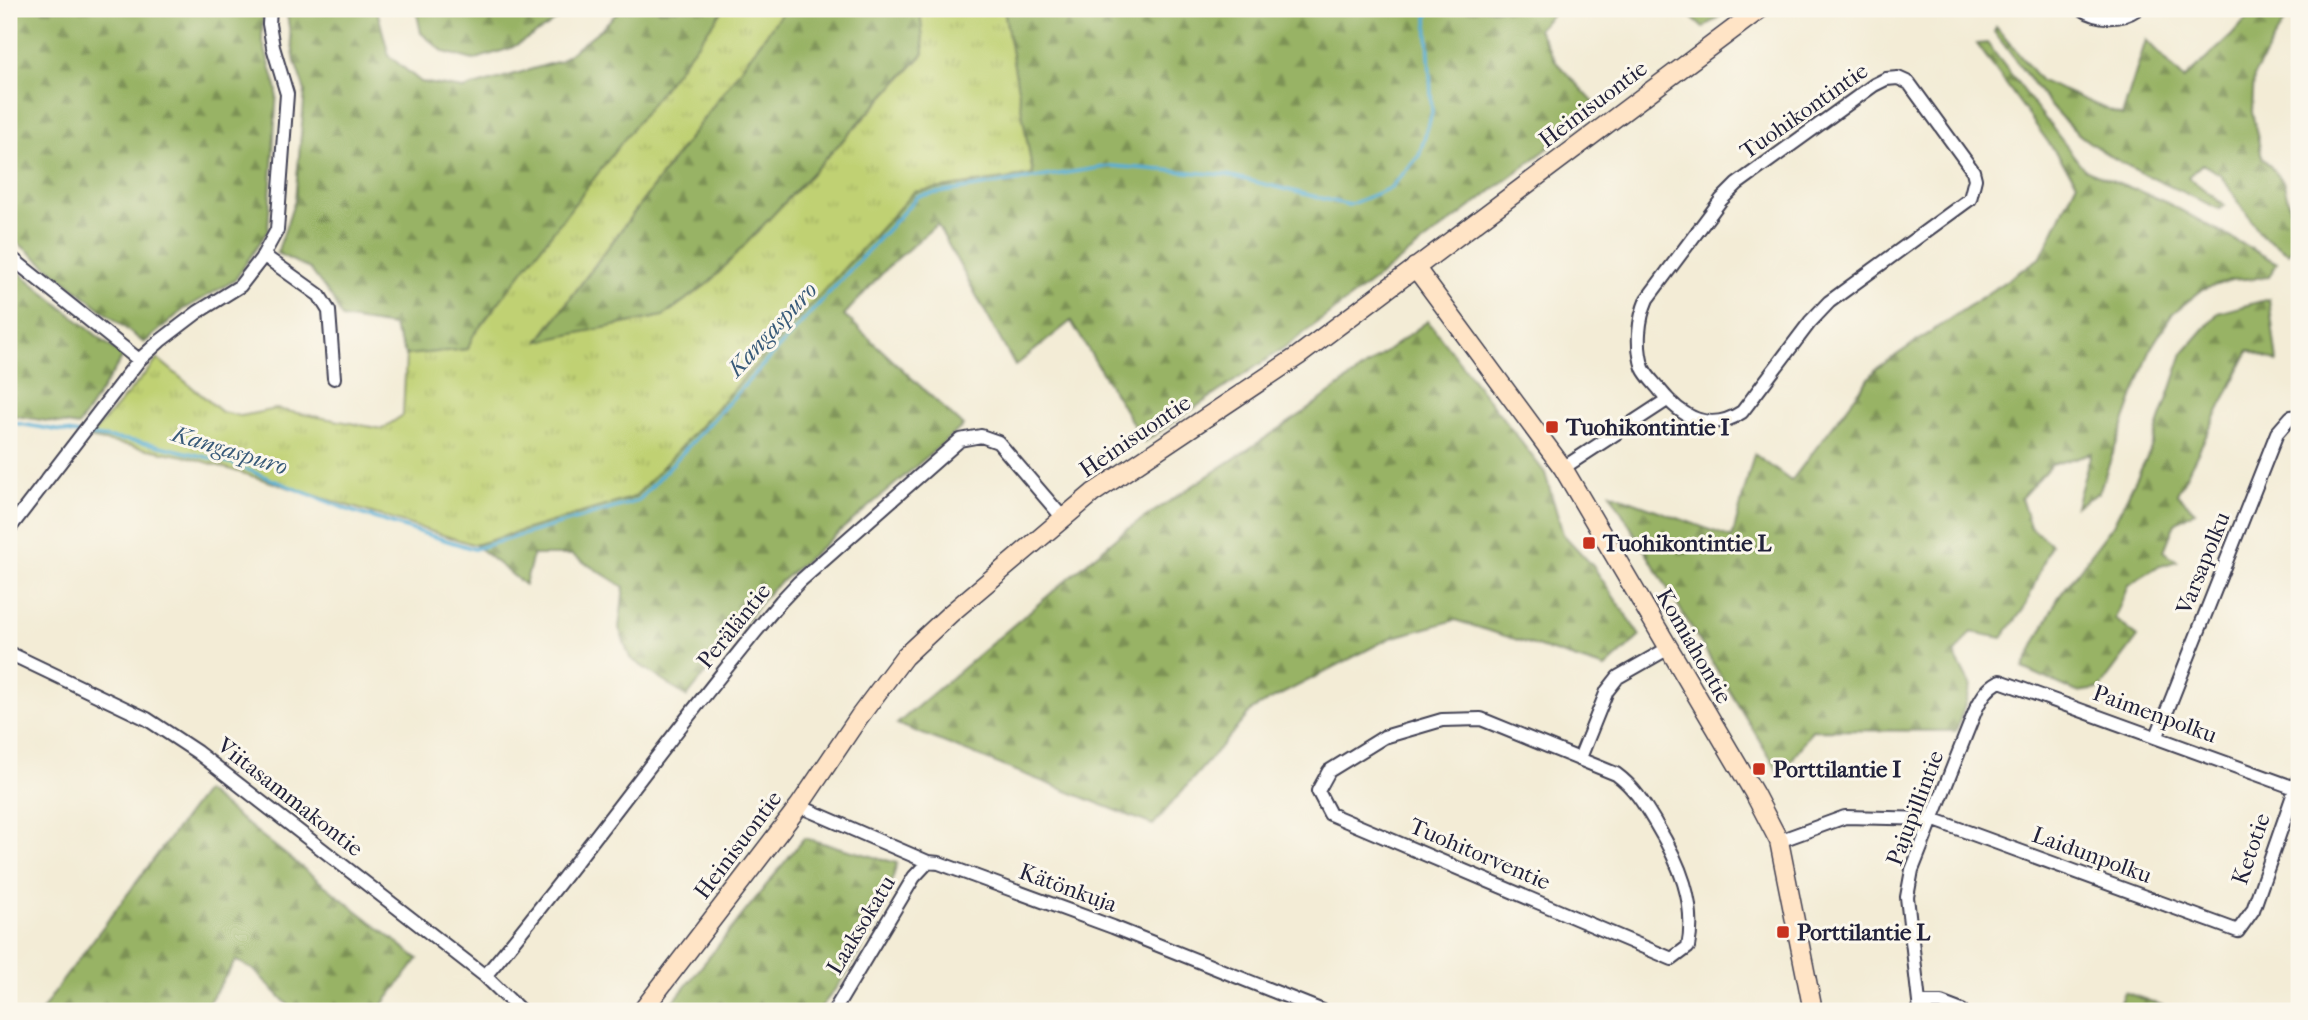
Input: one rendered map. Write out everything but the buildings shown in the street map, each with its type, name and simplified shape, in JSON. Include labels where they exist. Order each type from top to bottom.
[{"type":"street","points":[[9,528],[139,360],[198,312],[240,286],[263,255],[277,230],[287,94],[271,36],[270,9]]},
{"type":"street","name":"Heinisuontie","points":[[642,1011],[799,806],[859,717],[904,657],[950,614],[1093,494],[1298,356],[1760,9]]},
{"type":"street","points":[[2082,9],[2091,14],[2110,17],[2125,16],[2137,9]]},
{"type":"street","name":"Tuohikontintie","points":[[1898,78],[1909,83],[1973,171],[1975,179],[1970,199],[1829,302],[1810,322],[1762,389],[1742,412],[1731,420],[1716,424],[1696,420],[1667,400],[1644,370],[1639,343],[1642,311],[1647,299],[1721,200],[1745,178],[1874,85],[1886,79],[1898,78]]},
{"type":"street","points":[[263,255],[319,295],[329,312],[334,378]]},
{"type":"street","points":[[9,256],[139,360]]},
{"type":"street","name":"Komiahontie","points":[[1415,267],[1563,468],[1754,793],[1779,841],[1813,1011]]},
{"type":"street","points":[[1563,468],[1667,400]]},
{"type":"street","name":"Varsapolku","points":[[2157,736],[2277,433],[2291,418],[2299,416]]},
{"type":"street","name":"Peräläntie","points":[[485,976],[781,601],[960,440],[981,436],[998,442],[1063,518]]},
{"type":"street","points":[[1580,758],[1607,691],[1618,677],[1667,649]]},
{"type":"street","name":"Viitasammakontie","points":[[9,653],[147,719],[197,752],[485,976],[521,1011]]},
{"type":"street","name":"Paimenpolku","points":[[2000,681],[2297,783]]},
{"type":"street","name":"Pajupillintie","points":[[1962,1011],[1941,1003],[1919,1007],[1907,897],[1912,870],[1979,702],[1991,686],[2000,681]]},
{"type":"street","name":"Tuohitorventie","points":[[1480,719],[1580,758],[1616,774],[1630,784],[1677,860],[1687,891],[1691,929],[1688,947],[1672,959],[1330,814],[1318,791],[1329,771],[1384,737],[1442,720],[1480,719]]},
{"type":"street","name":"Ketotie","points":[[2238,931],[2253,910],[2297,783]]},
{"type":"street","name":"Kätönkuja","points":[[799,806],[928,862],[939,863],[1113,927],[1323,1011]]},
{"type":"street","name":"Laidunpolku","points":[[1779,841],[1845,817],[1932,819],[2238,931]]},
{"type":"street","name":"Laaksokatu","points":[[834,1011],[914,877],[928,862]]},
{"type":"green space","points":[[9,9],[263,9],[262,39],[277,90],[268,230],[235,280],[183,310],[144,343],[9,236]]},
{"type":"green space","points":[[286,9],[378,9],[389,56],[421,82],[463,89],[560,61],[602,28],[621,9],[724,9],[473,336],[468,349],[406,355],[393,326],[342,318],[332,298],[310,269],[277,253],[295,200],[305,91],[295,62]]},
{"type":"green space","points":[[416,9],[571,9],[511,48],[473,60],[444,52],[421,33]]},
{"type":"green space","points":[[724,9],[785,9],[539,340],[663,316],[710,282],[924,54],[920,9],[1004,9],[1034,175],[914,192],[635,497],[475,545],[190,457],[89,438],[158,359],[222,412],[241,416],[276,409],[382,429],[403,415],[406,355],[468,349],[472,336]]},
{"type":"green space","points":[[785,9],[920,9],[924,53],[710,282],[663,316],[539,341]]},
{"type":"green space","points":[[1004,9],[1557,9],[1538,29],[1556,62],[1600,109],[1288,345],[1144,442],[1071,321],[1015,366],[937,224],[889,266],[844,315],[963,426],[770,591],[687,697],[630,658],[619,628],[624,587],[572,555],[533,555],[525,585],[475,545],[635,497],[914,192],[1033,175]]},
{"type":"green space","points":[[1682,9],[1730,9],[1703,28]]},
{"type":"green space","points":[[2255,9],[2291,9],[2254,75],[2252,112],[2262,157],[2283,181],[2299,234],[2299,240],[2288,253],[2261,235],[2220,174],[2202,164],[2188,177],[2224,205],[2219,209],[2136,170],[2089,142],[2063,119],[2038,91],[1994,32],[1996,27],[2041,81],[2122,116],[2146,40],[2184,79],[2232,35]]},
{"type":"green space","points":[[1987,43],[2084,169],[2166,202],[2277,263],[2269,277],[2231,280],[2202,290],[2173,313],[2151,348],[2099,492],[2076,506],[2091,453],[2051,465],[2021,498],[2030,527],[2051,544],[2025,607],[2002,638],[1971,632],[1954,654],[1971,686],[1956,731],[1812,730],[1781,776],[1610,493],[1732,538],[1754,454],[1791,481],[1876,369],[2041,257],[2077,182],[1977,44]]},
{"type":"green space","points":[[9,264],[123,357],[78,426],[9,415]]},
{"type":"green space","points":[[2269,299],[2277,362],[2249,350],[2177,494],[2195,511],[2175,523],[2164,551],[2177,561],[2157,567],[2128,585],[2115,619],[2138,637],[2099,689],[2077,692],[2023,668],[2058,598],[2113,525],[2149,453],[2183,353],[2218,313]]},
{"type":"green space","points":[[1428,321],[1545,473],[1563,534],[1593,566],[1640,636],[1605,668],[1455,620],[1390,638],[1253,709],[1153,825],[897,724],[1123,532],[1300,415]]},
{"type":"green space","points":[[205,791],[418,959],[378,1011],[294,1011],[255,971],[236,960],[203,1011],[42,1011]]},
{"type":"green space","points":[[804,838],[897,863],[883,912],[843,979],[818,1011],[666,1011]]},
{"type":"green space","points":[[2124,992],[2178,1011],[2117,1010]]},
{"type":"waterway","name":"Kangaspuro","points":[[87,435],[148,443],[231,463],[351,511],[474,549],[638,501],[918,196],[1111,166],[1227,175],[1349,205],[1390,188],[1419,156],[1432,113],[1427,16],[1433,9]]},
{"type":"waterway","name":"Kangaspuro","points":[[9,422],[79,434]]},
{"type":"place","name":"Tuohikontintie I","points":[[1552,427]]},
{"type":"place","name":"Tuohikontintie L","points":[[1589,543]]},
{"type":"place","name":"Porttilantie I","points":[[1759,769]]},
{"type":"place","name":"Porttilantie L","points":[[1783,932]]}]
